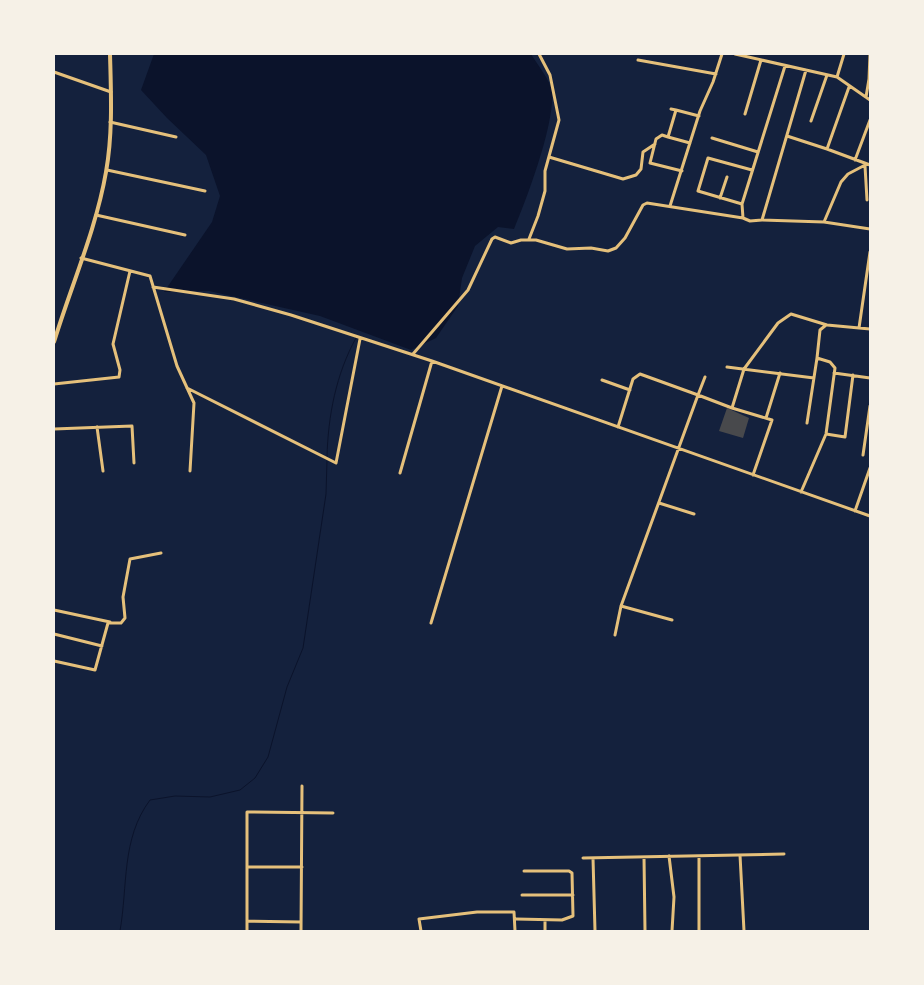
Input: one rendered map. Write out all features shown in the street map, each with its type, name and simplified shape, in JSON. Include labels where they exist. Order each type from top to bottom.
[{"type":"street","points":[[54,342],[96,215],[107,170],[110,122],[110,54]]},
{"type":"street","points":[[528,240],[538,216],[545,191],[548,158],[559,120],[550,75],[539,54]]},
{"type":"street","points":[[670,206],[698,116],[716,74],[722,54]]},
{"type":"street","points":[[735,54],[837,77],[870,100]]},
{"type":"street","points":[[837,77],[844,54]]},
{"type":"street","points":[[866,97],[870,79],[870,54]]},
{"type":"street","points":[[638,60],[716,74]]},
{"type":"street","points":[[745,114],[761,60]]},
{"type":"street","points":[[743,218],[742,204],[785,66]]},
{"type":"street","points":[[762,220],[806,70]]},
{"type":"street","points":[[54,72],[110,92]]},
{"type":"street","points":[[54,79],[59,74]]},
{"type":"street","points":[[811,121],[827,75]]},
{"type":"street","points":[[827,149],[849,87]]},
{"type":"street","points":[[670,109],[698,116]]},
{"type":"street","points":[[668,137],[676,110]]},
{"type":"street","points":[[855,160],[870,120]]},
{"type":"street","points":[[110,122],[176,137]]},
{"type":"street","points":[[682,171],[650,163],[655,144],[658,136],[690,143]]},
{"type":"street","points":[[787,136],[867,165]]},
{"type":"street","points":[[712,138],[758,152]]},
{"type":"street","points":[[548,158],[623,179],[636,175],[640,169],[643,152],[655,144]]},
{"type":"street","points":[[742,204],[698,191],[708,158],[752,170]]},
{"type":"street","points":[[867,165],[867,200]]},
{"type":"street","points":[[824,222],[841,182],[848,174],[867,165]]},
{"type":"street","points":[[107,170],[206,191]]},
{"type":"street","points":[[720,198],[727,177]]},
{"type":"street","points":[[413,354],[468,290],[492,239],[495,238],[511,243],[528,240],[567,249],[591,248],[608,251],[616,248],[625,238],[643,205],[647,204],[670,206],[750,220],[824,222],[870,229]]},
{"type":"street","points":[[96,215],[185,235]]},
{"type":"street","points":[[859,328],[870,252]]},
{"type":"street","points":[[81,258],[150,276],[177,366],[194,403],[190,471]]},
{"type":"street","points":[[54,384],[119,377],[120,370],[113,344],[130,271]]},
{"type":"street","points":[[153,287],[234,299],[291,315],[360,339],[413,354],[870,516]]},
{"type":"street","points":[[732,408],[744,368],[785,316],[791,314],[827,325],[870,329]]},
{"type":"street","points":[[807,423],[820,330],[827,325]]},
{"type":"street","points":[[187,388],[336,463],[360,339]]},
{"type":"street","points":[[801,492],[826,434],[835,368],[830,362],[816,358]]},
{"type":"street","points":[[400,473],[432,361]]},
{"type":"street","points":[[727,368],[744,368],[814,378]]},
{"type":"street","points":[[834,372],[870,378]]},
{"type":"street","points":[[766,418],[780,373]]},
{"type":"street","points":[[618,427],[633,379],[640,374],[732,408],[772,420],[753,475]]},
{"type":"street","points":[[826,434],[845,437],[853,375]]},
{"type":"street","points":[[615,634],[621,606],[705,377]]},
{"type":"street","points":[[602,380],[630,390]]},
{"type":"street","points":[[431,623],[502,386]]},
{"type":"street","points":[[863,455],[870,406]]},
{"type":"street","points":[[54,430],[132,426],[134,464]]},
{"type":"street","points":[[97,427],[104,471]]},
{"type":"street","points":[[855,511],[870,468]]},
{"type":"street","points":[[659,503],[694,514]]},
{"type":"street","points":[[54,610],[110,623],[121,623],[125,618],[123,597],[130,560],[161,553]]},
{"type":"street","points":[[621,606],[672,620]]},
{"type":"street","points":[[54,661],[95,670],[110,623]]},
{"type":"street","points":[[54,634],[102,646]]},
{"type":"street","points":[[301,931],[302,786]]},
{"type":"street","points":[[247,931],[247,812],[333,813]]},
{"type":"street","points":[[583,858],[784,854]]},
{"type":"street","points":[[740,855],[744,931]]},
{"type":"street","points":[[669,856],[674,897],[672,931]]},
{"type":"street","points":[[699,856],[699,931]]},
{"type":"street","points":[[644,857],[645,931]]},
{"type":"street","points":[[593,858],[595,931]]},
{"type":"street","points":[[247,867],[302,867]]},
{"type":"street","points":[[516,919],[570,919],[573,916],[572,873],[569,871],[524,871]]},
{"type":"street","points":[[522,895],[573,895]]},
{"type":"street","points":[[421,931],[419,919],[476,912],[514,912],[516,919],[515,931]]},
{"type":"street","points":[[545,920],[545,931]]},
{"type":"street","points":[[247,921],[301,922]]},
{"type":"water","points":[[154,54],[531,54],[551,87],[552,105],[539,161],[514,229],[498,227],[475,246],[462,278],[458,306],[436,338],[411,350],[320,316],[209,291],[164,292],[212,222],[220,196],[206,155],[141,90]]},
{"type":"building","points":[[727,408],[749,418],[743,438],[719,431]]},
{"type":"waterway","points":[[327,457],[329,426],[334,396],[343,366],[356,338]]},
{"type":"waterway","points":[[120,931],[130,847],[134,831],[150,800],[175,796],[210,797],[240,790],[255,778],[268,757],[287,687],[303,648],[326,494],[327,461]]}]
